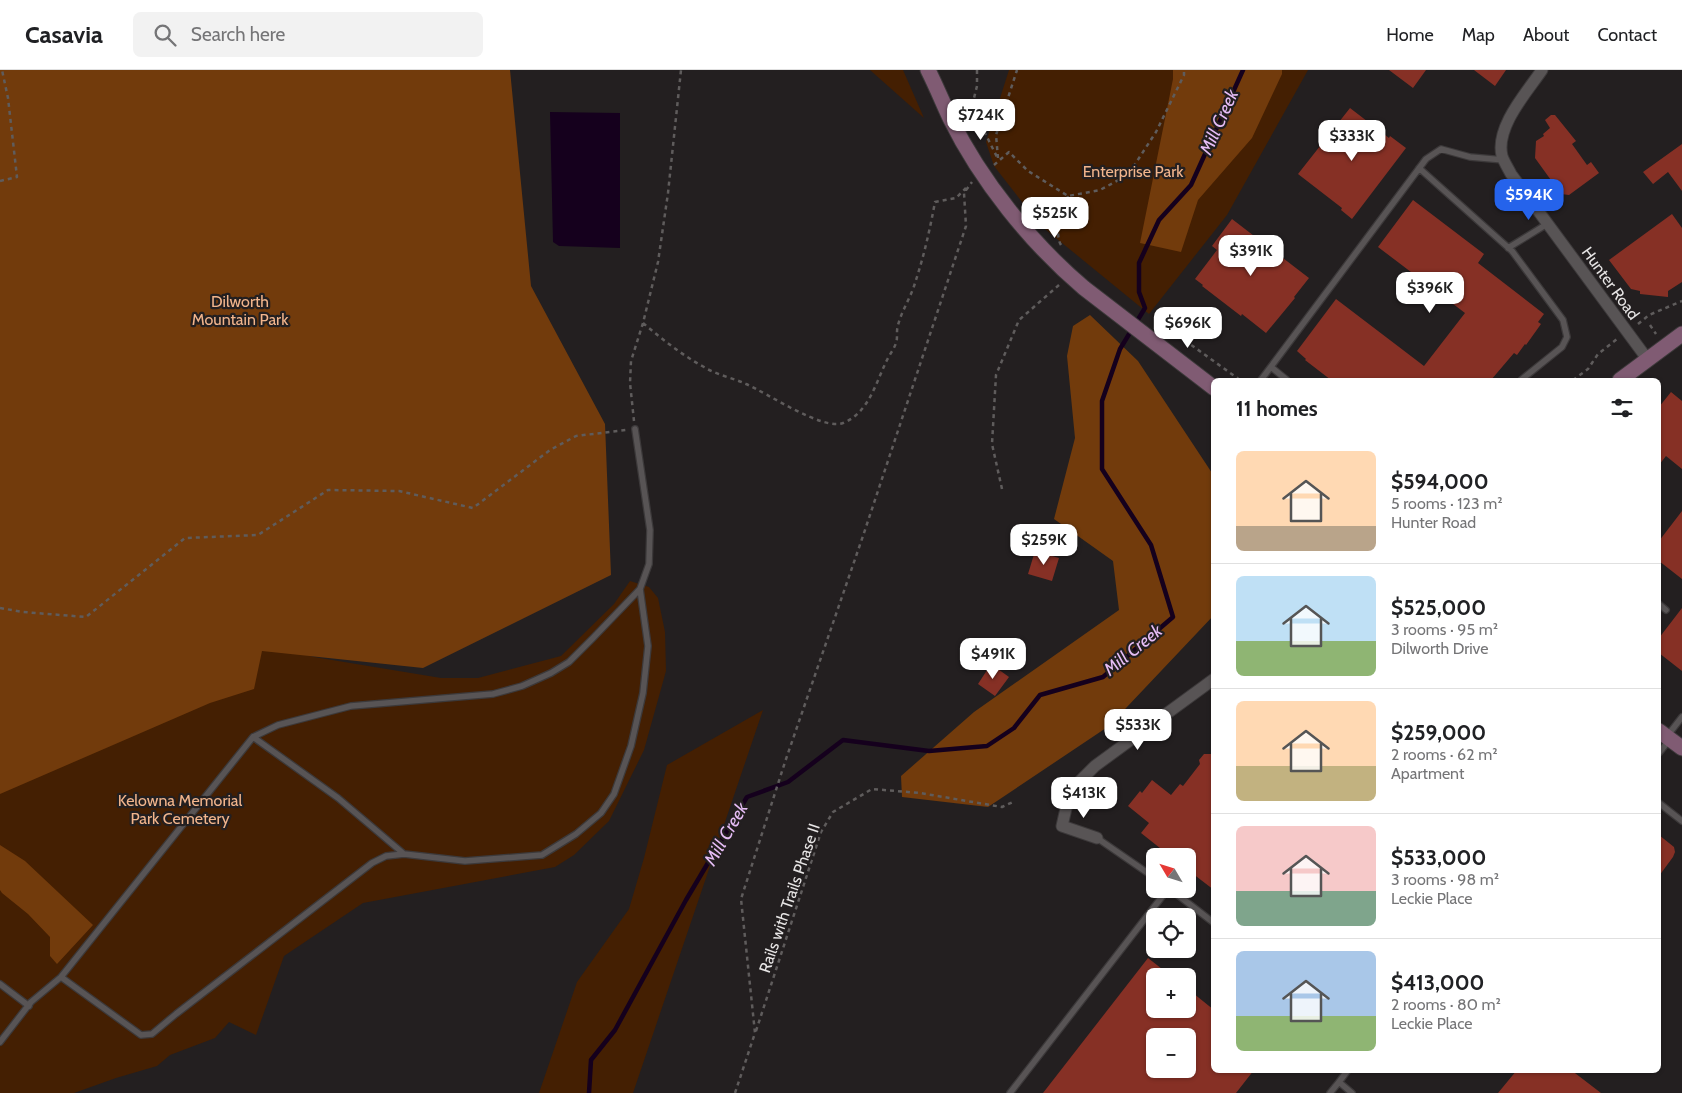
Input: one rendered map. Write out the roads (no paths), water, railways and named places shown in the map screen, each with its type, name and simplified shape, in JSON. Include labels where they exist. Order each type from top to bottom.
[{"type":"main road","points":[[928,70],[951,120],[982,174],[1029,234],[1068,274],[1128,322],[1148,329],[1211,385]]},
{"type":"main road","points":[[1623,378],[1682,334]]},
{"type":"street","name":"Hunter Road","points":[[1542,70],[1516,108],[1503,132],[1502,155],[1510,174],[1648,360]]},
{"type":"street","points":[[1098,838],[1062,826],[1070,791],[1095,766],[1211,681]]},
{"type":"lane","points":[[1263,378],[1426,159],[1441,149],[1470,157],[1504,160]]},
{"type":"lane","points":[[1419,168],[1508,248],[1563,320],[1567,337],[1562,348],[1524,378]]},
{"type":"lane","points":[[1508,248],[1547,224]]},
{"type":"lane","points":[[1271,367],[1285,378]]},
{"type":"lane","points":[[0,1042],[28,1006],[61,977],[253,737],[278,725],[351,706],[492,694],[522,686],[551,673],[569,662],[640,589],[649,564],[650,530],[635,429]]},
{"type":"lane","points":[[61,977],[141,1035],[152,1034],[372,863],[386,856],[404,854],[465,862],[542,855],[576,834],[601,813],[614,794],[631,746],[643,693],[648,646],[640,589]]},
{"type":"lane","points":[[1661,606],[1666,610]]},
{"type":"lane","points":[[1661,750],[1682,717]]},
{"type":"lane","points":[[253,737],[338,798],[404,854]]},
{"type":"lane","points":[[1661,805],[1682,821]]},
{"type":"lane","points":[[1098,838],[1146,872]]},
{"type":"lane","points":[[1010,1093],[1162,898]]},
{"type":"lane","points":[[1181,898],[1211,921]]},
{"type":"lane","points":[[0,984],[28,1006]]},
{"type":"lane","points":[[1330,1093],[1346,1073]]},
{"type":"lane","points":[[1339,1082],[1352,1093]]},
{"type":"waterway","name":"Mill Creek","points":[[589,1093],[591,1060],[615,1030],[686,900],[747,797],[788,782],[843,740],[929,751],[987,746],[1014,728],[1040,695],[1103,677],[1173,617],[1151,545],[1102,469],[1102,401],[1120,349],[1145,308],[1139,292],[1139,263],[1159,220],[1191,185],[1243,70]]},
{"type":"park label","name":"Enterprise Park","points":[[1133,171]]},
{"type":"park label","name":"Dilworth Mountain Park","points":[[240,310]]},
{"type":"park label","name":"Kelowna Memorial Park Cemetery","points":[[180,809]]}]
